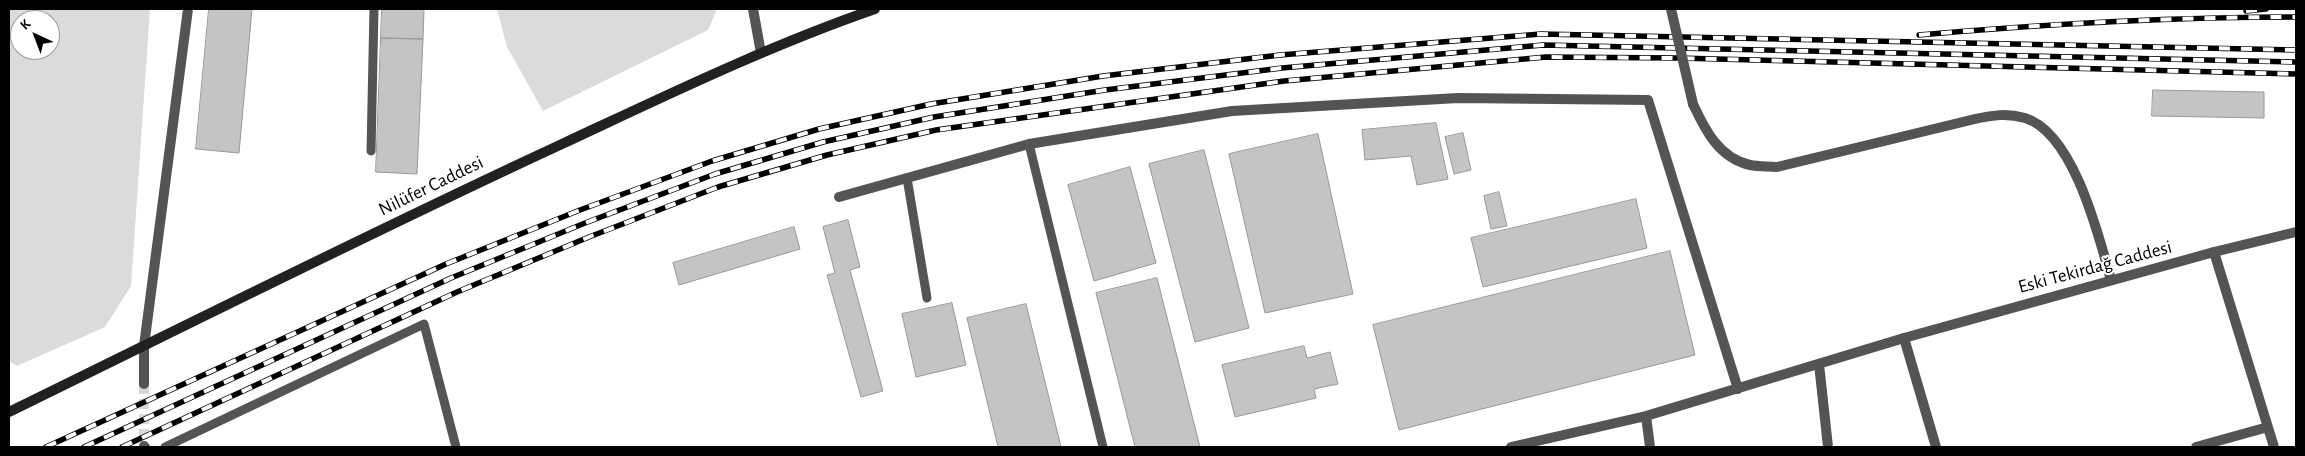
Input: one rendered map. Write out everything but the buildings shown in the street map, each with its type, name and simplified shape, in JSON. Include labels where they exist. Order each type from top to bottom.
[{"type":"main road","name":"Nilüfer Caddesi","points":[[9,412],[444,198],[762,53],[830,25],[876,9]]},
{"type":"street","points":[[144,384],[144,346],[188,9]]},
{"type":"street","points":[[753,9],[762,53]]},
{"type":"street","points":[[1671,9],[1693,104],[1705,132],[1722,151],[1749,165],[1777,167],[1975,119],[2003,114],[2027,119],[2046,132],[2068,159],[2083,192],[2111,280]]},
{"type":"street","points":[[838,197],[1029,144],[1232,112],[1458,98],[1648,100],[1738,389]]},
{"type":"street","name":"Eski Tekirdağ Caddesi","points":[[1511,447],[1646,416],[1904,338],[2214,252],[2296,232]]},
{"type":"street","points":[[2214,252],[2274,447]]},
{"type":"street","points":[[1904,338],[1936,447]]},
{"type":"street","points":[[1819,364],[1828,447]]},
{"type":"street","points":[[1646,416],[1650,447]]},
{"type":"street","points":[[2196,447],[2268,427]]},
{"type":"lane","points":[[370,151],[374,9]]},
{"type":"lane","points":[[1029,144],[1103,447]]},
{"type":"lane","points":[[907,178],[928,298]]},
{"type":"lane","points":[[165,447],[424,324],[456,447]]},
{"type":"shaded area","points":[[9,9],[150,9],[131,286],[105,327],[17,366],[9,361]]},
{"type":"shaded area","points":[[497,9],[717,9],[708,30],[543,111],[507,47]]},
{"type":"tunnel","points":[[144,384],[144,446]]},
{"type":"railway","points":[[2246,11],[2266,9]]},
{"type":"railway","points":[[1919,35],[2108,22],[2296,17]]},
{"type":"railway","points":[[46,447],[446,264],[580,210],[712,161],[819,129],[931,104],[1103,76],[1280,55],[1541,34],[2296,50]]},
{"type":"railway","points":[[84,447],[451,278],[585,223],[715,174],[823,142],[934,117],[1105,90],[1282,68],[1543,45],[2296,62]]},
{"type":"railway","points":[[122,447],[457,292],[589,237],[718,187],[827,155],[936,130],[1284,81],[1546,57],[1678,58],[2296,74]]}]
